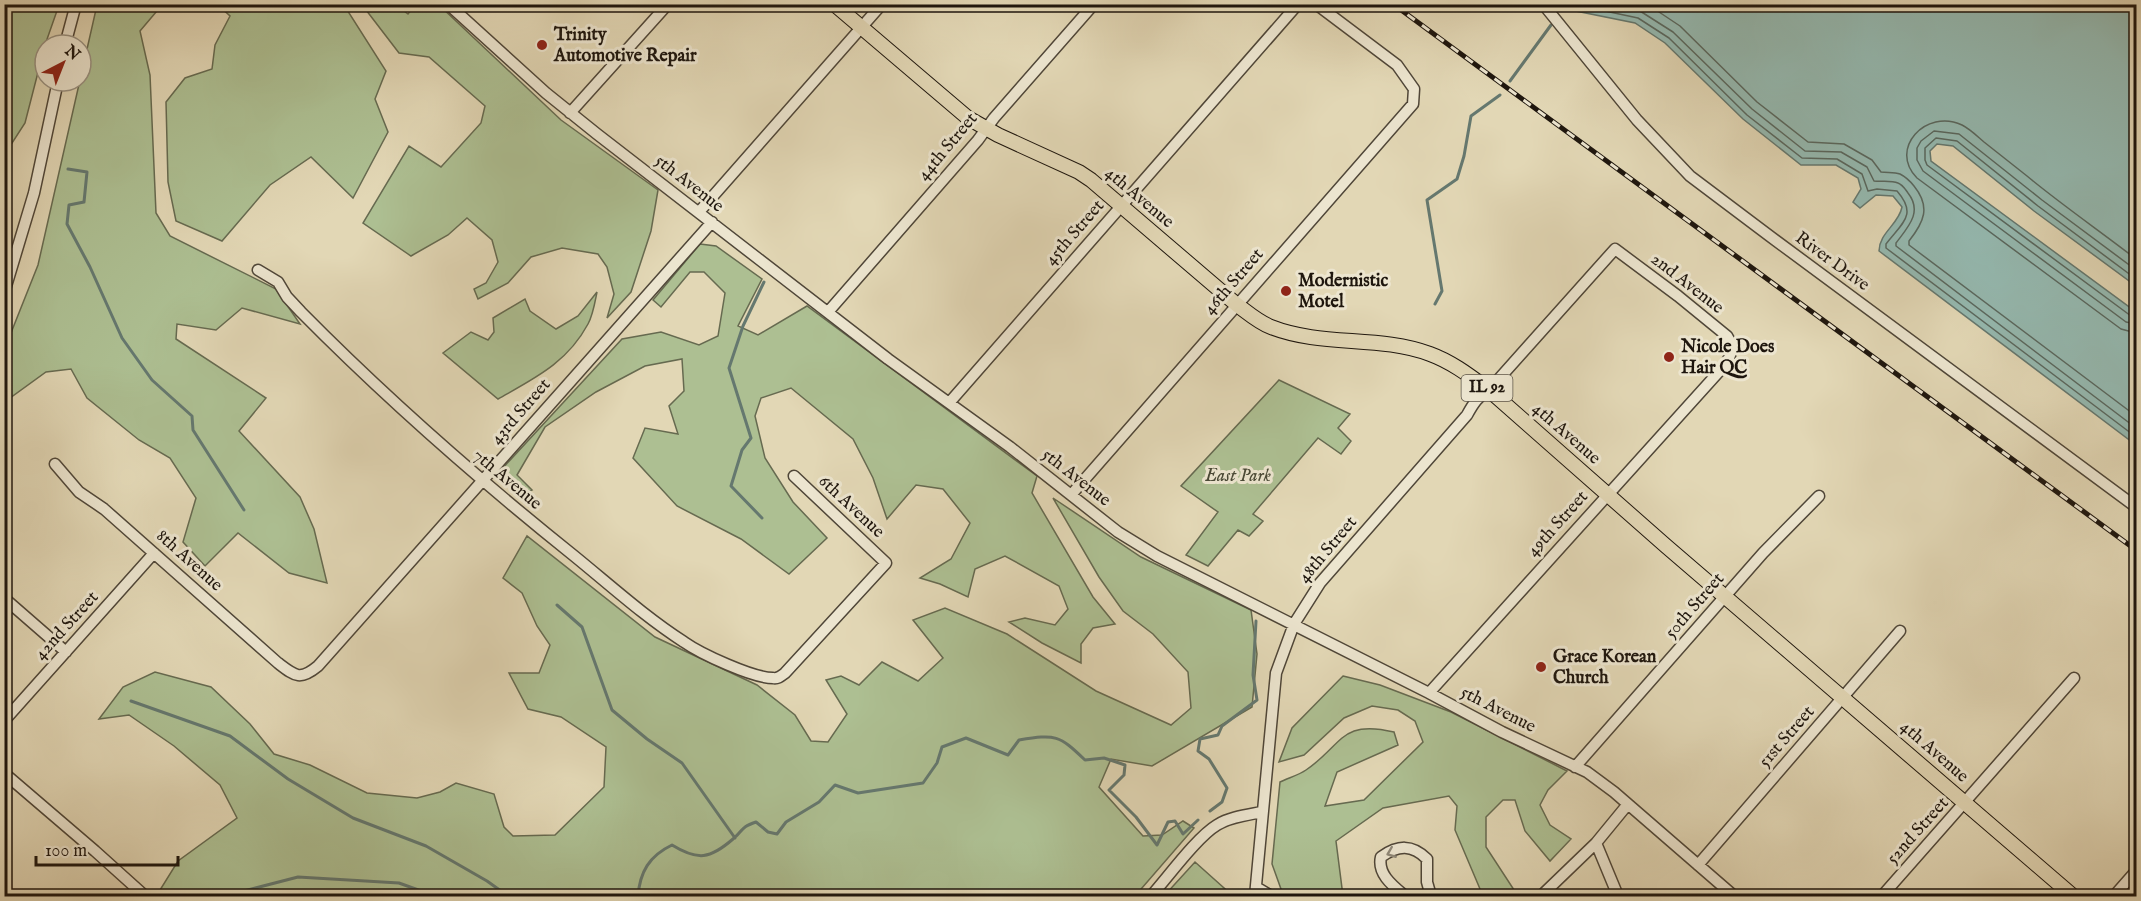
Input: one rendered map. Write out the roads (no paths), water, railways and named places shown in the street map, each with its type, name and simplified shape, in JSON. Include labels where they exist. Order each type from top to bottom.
[{"type":"main road","name":"4th Avenue","points":[[834,4],[968,118],[986,129],[1079,172],[1236,304],[1269,326],[1297,335],[1399,346],[1430,354],[1454,365],[1489,390],[2073,897]]},
{"type":"street","points":[[68,33],[76,4]]},
{"type":"street","name":"5th Avenue","points":[[448,4],[570,113],[888,359],[1010,447],[1118,532],[1137,544],[1599,780],[1734,897]]},
{"type":"street","points":[[570,113],[668,4]]},
{"type":"street","points":[[699,212],[882,4]]},
{"type":"street","name":"44th Street","points":[[828,312],[1094,4]]},
{"type":"street","name":"45th Street","points":[[949,403],[1298,4]]},
{"type":"street","name":"46th Street","points":[[1071,495],[1413,104],[1414,89],[1397,65],[1316,4]]},
{"type":"street","name":"River Drive","points":[[1543,4],[1630,112],[1690,176],[2136,507]]},
{"type":"street","points":[[4,293],[34,193],[55,93]]},
{"type":"street","name":"43rd Street","points":[[305,675],[318,666],[712,222]]},
{"type":"street","name":"2nd Avenue","points":[[1615,249],[1719,329],[1731,343],[1732,350]]},
{"type":"street","name":"48th Street","points":[[1256,892],[1276,673],[1294,624],[1320,584],[1467,415],[1474,403],[1489,390],[1615,249]]},
{"type":"street","name":"7th Avenue","points":[[258,270],[278,282],[287,297],[324,335],[425,432],[482,482],[647,616],[705,654],[765,677]]},
{"type":"street","name":"49th Street","points":[[1429,693],[1725,365],[1732,350]]},
{"type":"street","name":"8th Avenue","points":[[56,464],[79,492],[104,509],[278,663],[290,672],[299,676],[305,675]]},
{"type":"street","name":"6th Avenue","points":[[765,677],[779,678],[785,673],[886,562],[794,476]]},
{"type":"street","name":"50th Street","points":[[1575,767],[1763,554],[1819,496]]},
{"type":"street","name":"42nd Street","points":[[4,721],[154,553]]},
{"type":"street","points":[[4,597],[66,652]]},
{"type":"street","name":"51st Street","points":[[1698,865],[1900,631]]},
{"type":"street","name":"52nd Street","points":[[1882,897],[2074,678]]},
{"type":"street","points":[[4,773],[146,897]]},
{"type":"street","points":[[1541,897],[1596,843],[1628,804]]},
{"type":"street","points":[[1151,897],[1204,835],[1216,826],[1236,818],[1262,812]]},
{"type":"street","points":[[1596,843],[1618,897]]},
{"type":"street","points":[[1406,897],[1387,880],[1379,863],[1381,857],[1388,852],[1407,848],[1416,849],[1427,859],[1427,882],[1431,897]]},
{"type":"street","points":[[2114,897],[2136,872]]},
{"type":"street","points":[[1256,892],[1271,897]]},
{"type":"water","points":[[1564,5],[2136,5],[2136,286],[2034,211],[1953,146],[1937,144],[1930,151],[1931,161],[2136,312],[2136,445],[1879,251],[1882,239],[1897,219],[1902,207],[1893,196],[1876,195],[1860,208],[1853,202],[1861,189],[1858,178],[1836,165],[1801,165],[1743,119],[1665,43],[1635,23],[1566,9]]},
{"type":"waterway","points":[[1510,81],[1551,25]]},
{"type":"waterway","points":[[1435,304],[1442,291],[1427,200],[1457,179],[1464,156],[1471,116],[1500,95]]},
{"type":"waterway","points":[[68,169],[87,172],[84,202],[69,205],[67,224],[90,267],[122,338],[152,380],[192,416],[193,430],[244,510]]},
{"type":"waterway","points":[[762,518],[731,486],[742,450],[751,438],[729,368],[743,326],[764,282]]},
{"type":"waterway","points":[[557,605],[582,627],[612,710],[647,739],[682,763],[735,838]]},
{"type":"waterway","points":[[1210,811],[1222,802],[1227,788],[1209,759],[1198,751],[1200,739],[1218,735],[1222,726],[1257,700],[1253,675],[1256,621]]},
{"type":"waterway","points":[[131,701],[230,736],[288,779],[353,818],[426,846],[487,881],[508,896]]},
{"type":"waterway","points":[[638,896],[641,879],[647,866],[657,854],[672,845],[689,854],[704,856],[725,846],[744,827],[756,822],[768,832],[777,834],[786,822],[819,802],[835,785],[858,793],[923,783],[937,763],[942,747],[966,738],[1008,755],[1019,740],[1041,737],[1056,738],[1069,745],[1085,760],[1104,758],[1125,765],[1124,775],[1109,790],[1136,817],[1157,845],[1168,822],[1175,821],[1183,834],[1198,820]]},
{"type":"waterway","points":[[244,891],[298,877],[399,883],[435,896]]},
{"type":"waterway","points":[[518,896],[534,896]]},
{"type":"railway","points":[[1393,4],[2136,550]]},
{"type":"place","name":"Trinity Automotive Repair","points":[[542,45]]},
{"type":"place","name":"Modernistic Motel","points":[[1286,291]]},
{"type":"place","name":"Nicole Does Hair QC","points":[[1669,357]]},
{"type":"place","name":"Grace Korean Church","points":[[1541,667]]},
{"type":"park label","name":"East Park","points":[[1238,476]]}]
